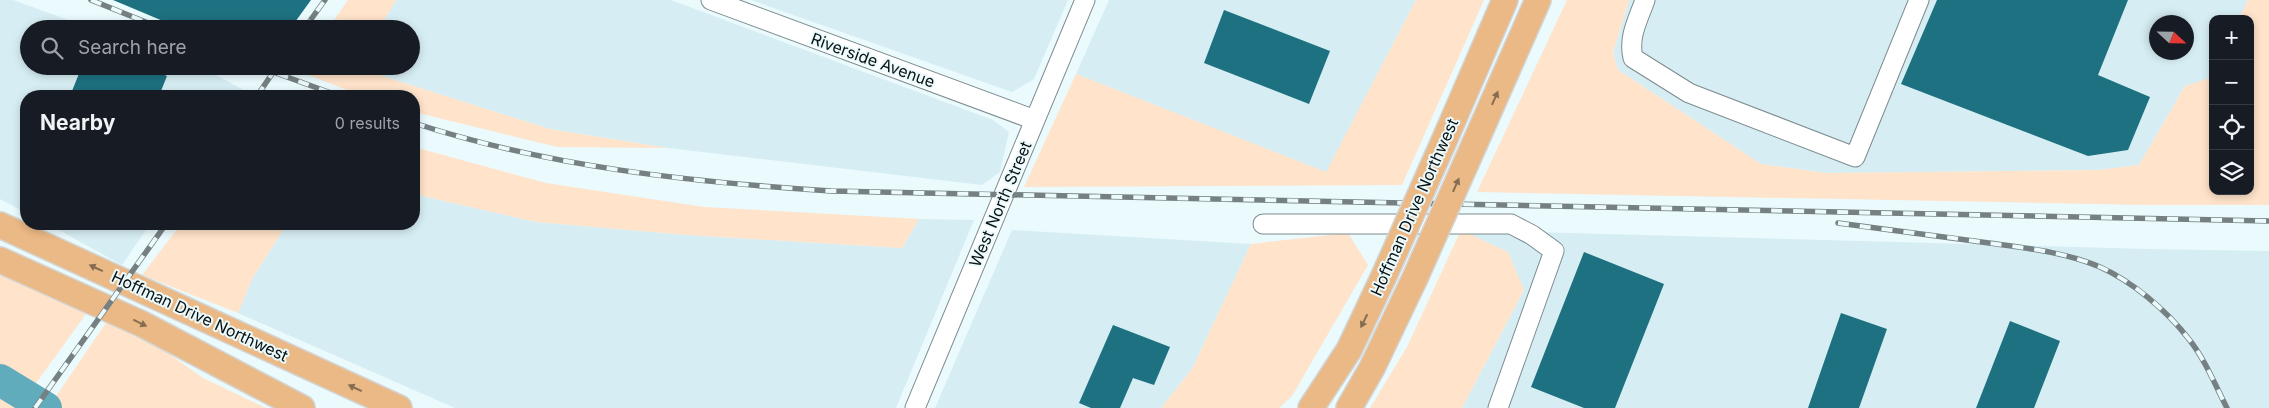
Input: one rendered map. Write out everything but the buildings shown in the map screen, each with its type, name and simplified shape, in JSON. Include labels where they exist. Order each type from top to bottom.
[{"type":"main road","name":"Hoffman Drive Northwest","points":[[1311,408],[1349,350],[1384,276],[1505,0]]},
{"type":"main road","name":"Hoffman Drive Northwest","points":[[1349,408],[1372,368],[1415,278],[1538,0]]},
{"type":"main road","name":"Hoffman Drive Northwest","points":[[0,225],[399,408]]},
{"type":"main road","name":"Hoffman Drive Northwest","points":[[0,260],[142,324],[302,408]]},
{"type":"street","name":"Riverside Avenue","points":[[711,0],[1035,120]]},
{"type":"street","name":"West North Street","points":[[915,408],[1085,0]]},
{"type":"street","points":[[1646,0],[1632,34],[1630,46],[1632,58],[1689,93],[1855,156],[1919,0]]},
{"type":"street","points":[[1264,224],[1511,224],[1532,235],[1554,252],[1498,408]]},
{"type":"shaded area","points":[[0,0],[13,0],[68,20],[20,20],[20,75],[216,75],[242,89],[20,90],[20,210],[0,199]]},
{"type":"shaded area","points":[[348,0],[396,0],[384,20],[334,20]]},
{"type":"shaded area","points":[[396,0],[671,0],[993,120],[1009,132],[1000,172],[982,185],[668,148],[550,129],[380,75],[420,75],[420,20],[384,20]]},
{"type":"shaded area","points":[[751,0],[1068,0],[1034,79],[1012,92]]},
{"type":"shaded area","points":[[1109,0],[1416,0],[1326,173],[1076,74]]},
{"type":"shaded area","points":[[1416,0],[1484,0],[1402,185],[1024,187],[1076,74],[1326,172]]},
{"type":"shaded area","points":[[1567,0],[1629,0],[1613,53],[1618,70],[1761,164],[1826,173],[2099,170],[2139,165],[2185,86],[2209,78],[2209,195],[2254,195],[2254,15],[2241,15],[2248,0],[2269,0],[2269,205],[2145,205],[1477,192]]},
{"type":"shaded area","points":[[1629,0],[2248,0],[2241,15],[2209,15],[2209,80],[2185,86],[2139,165],[2099,170],[1826,173],[1761,164],[1618,70],[1613,54]]},
{"type":"shaded area","points":[[308,75],[381,75],[550,129],[668,148],[557,147],[420,113],[420,90],[347,90]]},
{"type":"shaded area","points":[[420,149],[546,183],[704,207],[919,219],[902,248],[687,235],[536,222],[420,195]]},
{"type":"shaded area","points":[[420,195],[536,222],[687,235],[902,248],[919,219],[974,220],[896,408],[455,408],[238,313],[252,279],[283,230],[420,230]]},
{"type":"shaded area","points":[[59,230],[146,230],[122,265]]},
{"type":"shaded area","points":[[176,230],[283,230],[252,279],[238,313],[142,275]]},
{"type":"shaded area","points":[[1012,230],[1251,244],[1192,369],[1161,408],[935,408]]},
{"type":"shaded area","points":[[1461,230],[2269,251],[2269,408],[1462,408],[1524,290]]},
{"type":"shaded area","points":[[1461,230],[1508,252],[1524,290],[1462,408],[1370,408],[1407,347]]},
{"type":"shaded area","points":[[1348,233],[1368,265],[1292,396],[1279,408],[1161,408],[1192,369],[1251,244]]},
{"type":"shaded area","points":[[0,273],[89,310],[18,408],[0,408]]},
{"type":"shaded area","points":[[108,320],[158,346],[203,378],[266,408],[48,408]]},
{"type":"waterway","points":[[0,380],[46,408]]},
{"type":"railway","points":[[91,0],[141,20]]},
{"type":"railway","points":[[311,20],[325,0]]},
{"type":"railway","points":[[261,90],[271,75]]},
{"type":"railway","points":[[282,75],[323,90]]},
{"type":"railway","points":[[420,125],[516,151],[620,170],[725,183],[831,191],[2269,221]]},
{"type":"railway","points":[[1838,223],[2031,249],[2059,254],[2100,267],[2125,280],[2170,317],[2200,355],[2227,408]]},
{"type":"railway","points":[[35,408],[162,230]]}]
